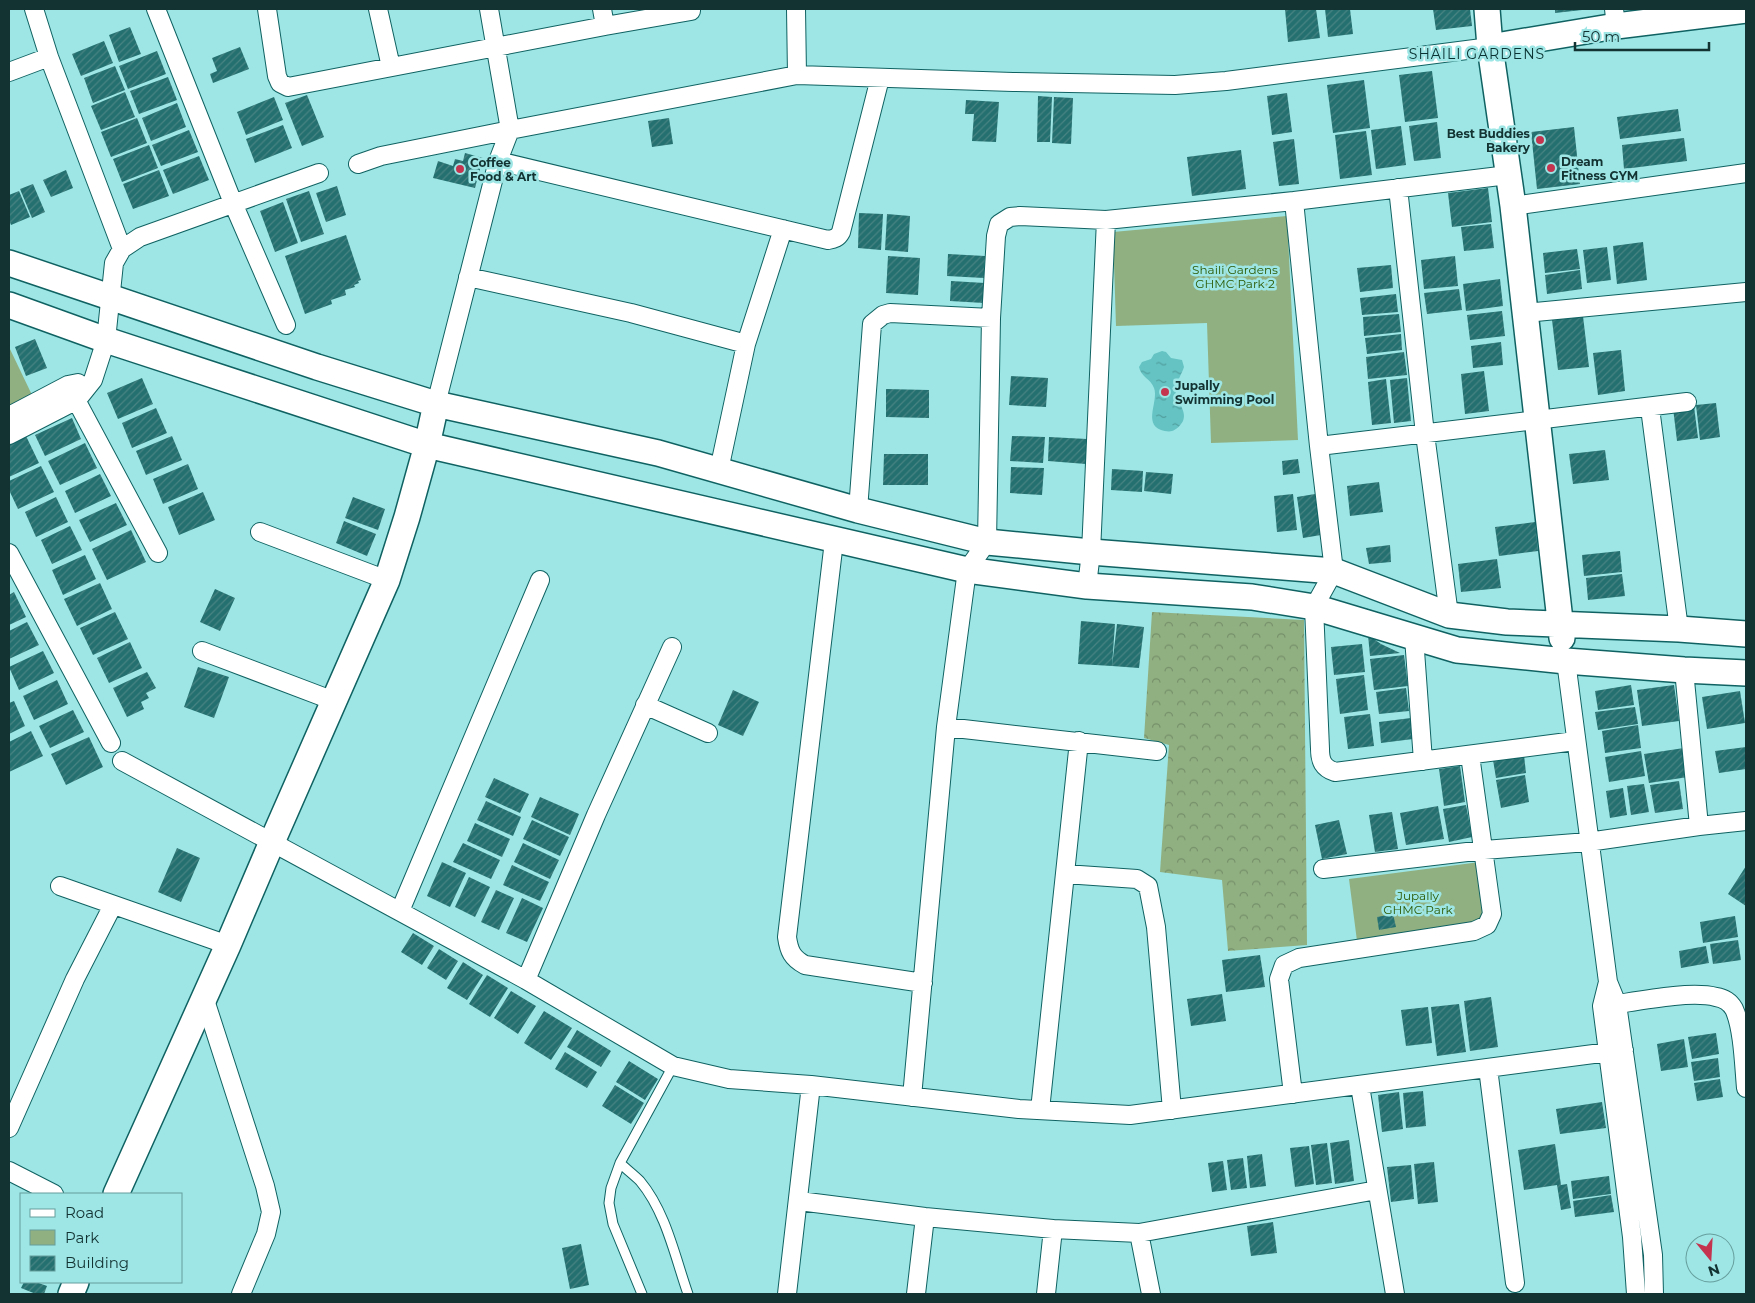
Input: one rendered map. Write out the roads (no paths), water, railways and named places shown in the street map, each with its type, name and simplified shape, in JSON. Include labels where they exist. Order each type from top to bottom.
[{"type":"street","points":[[34,9],[49,57],[122,249]]},
{"type":"street","points":[[156,9],[233,203],[286,325]]},
{"type":"street","points":[[267,9],[277,76],[280,83],[288,87],[605,26],[691,12],[691,9]]},
{"type":"street","points":[[378,9],[391,67]]},
{"type":"street","points":[[116,1193],[228,945],[387,580],[407,517],[427,446],[498,161],[510,130],[489,9]]},
{"type":"street","points":[[602,9],[605,26]]},
{"type":"street","points":[[796,9],[797,75]]},
{"type":"street","points":[[1487,9],[1490,47],[1526,313],[1560,623],[1588,842],[1617,1051],[1653,1255],[1654,1294]]},
{"type":"street","points":[[358,164],[380,156],[797,75],[1175,85],[1226,81],[1490,47],[1615,17],[1746,10]]},
{"type":"street","points":[[9,72],[49,57]]},
{"type":"street","points":[[498,161],[828,240],[839,236],[880,78]]},
{"type":"street","points":[[9,436],[93,380],[106,340],[114,264],[122,249],[140,237],[319,173]]},
{"type":"street","points":[[1513,206],[1746,173]]},
{"type":"street","points":[[912,1097],[946,727],[967,570],[987,542],[991,318],[996,236],[997,228],[1001,221],[1010,217],[1020,216],[1106,220],[1294,202],[1508,175]]},
{"type":"street","points":[[1398,188],[1424,434],[1449,615]]},
{"type":"street","points":[[1294,202],[1334,571],[1314,607],[1320,749],[1323,765],[1335,772],[1575,740]]},
{"type":"street","points":[[1087,586],[1091,552],[1106,220]]},
{"type":"street","points":[[719,470],[746,344],[783,229]]},
{"type":"street","points":[[9,263],[111,299],[436,404],[658,453],[858,510],[987,542],[1334,571],[1449,615],[1507,622],[1560,623],[1746,634]]},
{"type":"street","points":[[468,276],[631,314],[746,344]]},
{"type":"street","points":[[1526,313],[1746,292]]},
{"type":"street","points":[[9,305],[106,340],[427,446],[834,541],[967,570],[1087,586],[1252,597],[1314,607],[1457,650],[1566,661],[1746,673]]},
{"type":"street","points":[[858,510],[872,324],[883,315],[890,313],[991,318]]},
{"type":"street","points":[[9,416],[72,393]]},
{"type":"street","points":[[72,393],[158,552]]},
{"type":"street","points":[[1319,446],[1650,408],[1687,402]]},
{"type":"street","points":[[1650,408],[1679,629]]},
{"type":"street","points":[[260,532],[387,580]]},
{"type":"street","points":[[834,541],[787,937],[789,950],[796,960],[805,965],[923,983]]},
{"type":"street","points":[[9,553],[111,743]]},
{"type":"street","points":[[400,911],[540,580]]},
{"type":"street","points":[[1414,637],[1423,761]]},
{"type":"street","points":[[526,980],[596,815],[672,647]]},
{"type":"street","points":[[202,651],[334,701]]},
{"type":"street","points":[[1684,670],[1699,826]]},
{"type":"street","points":[[645,705],[708,733]]},
{"type":"street","points":[[946,727],[1157,751]]},
{"type":"street","points":[[1040,1110],[1079,741]]},
{"type":"street","points":[[1293,1094],[1279,979],[1284,965],[1299,958],[1474,931],[1487,925],[1492,914],[1470,755]]},
{"type":"street","points":[[122,761],[526,980],[673,1066],[728,1079],[811,1085],[1040,1110],[1130,1115],[1617,1051]]},
{"type":"street","points":[[1323,869],[1484,850],[1588,842],[1746,821]]},
{"type":"street","points":[[1065,874],[1137,879],[1148,886],[1156,927],[1172,1110]]},
{"type":"street","points":[[60,886],[228,945]]},
{"type":"street","points":[[9,1128],[74,979],[113,905]]},
{"type":"street","points":[[1610,1005],[1687,995],[1715,996],[1726,1001],[1733,1008],[1737,1020],[1746,1088]]},
{"type":"street","points":[[204,997],[265,1186],[271,1212],[266,1234],[241,1294]]},
{"type":"street","points":[[1617,1051],[1636,1294]]},
{"type":"street","points":[[1488,1068],[1515,1282]]},
{"type":"street","points":[[787,1294],[811,1085]]},
{"type":"street","points":[[1360,1086],[1395,1294]]},
{"type":"street","points":[[9,1171],[52,1193]]},
{"type":"street","points":[[799,1201],[925,1217],[1053,1229],[1139,1233],[1377,1190]]},
{"type":"street","points":[[916,1294],[925,1217]]},
{"type":"street","points":[[1046,1294],[1053,1229]]},
{"type":"street","points":[[1139,1233],[1151,1294]]},
{"type":"lane","points":[[642,1294],[613,1224],[609,1203],[611,1188],[620,1163],[673,1066]]},
{"type":"lane","points":[[620,1163],[640,1181],[655,1202],[688,1294]]},
{"type":"water","name":"Jupally Swimming Pool","points":[[1162,351],[1166,352],[1171,358],[1182,360],[1184,367],[1177,382],[1176,392],[1184,417],[1180,426],[1171,431],[1161,430],[1153,422],[1154,388],[1139,367],[1142,362],[1151,359],[1154,354]]},
{"type":"place","name":"Best Buddies Bakery","points":[[1540,140]]},
{"type":"place","name":"Dream Fitness GYM","points":[[1551,168]]},
{"type":"place","name":"Coffee Food & Art","points":[[460,169]]},
{"type":"place","name":"Jupally Swimming Pool","points":[[1165,392]]},
{"type":"district","name":"SHAILI GARDENS","points":[[1477,54]]},
{"type":"park label","name":"Shaili Gardens GHMC Park 2","points":[[1235,276]]},
{"type":"park label","name":"Jupally GHMC Park","points":[[1418,902]]}]
